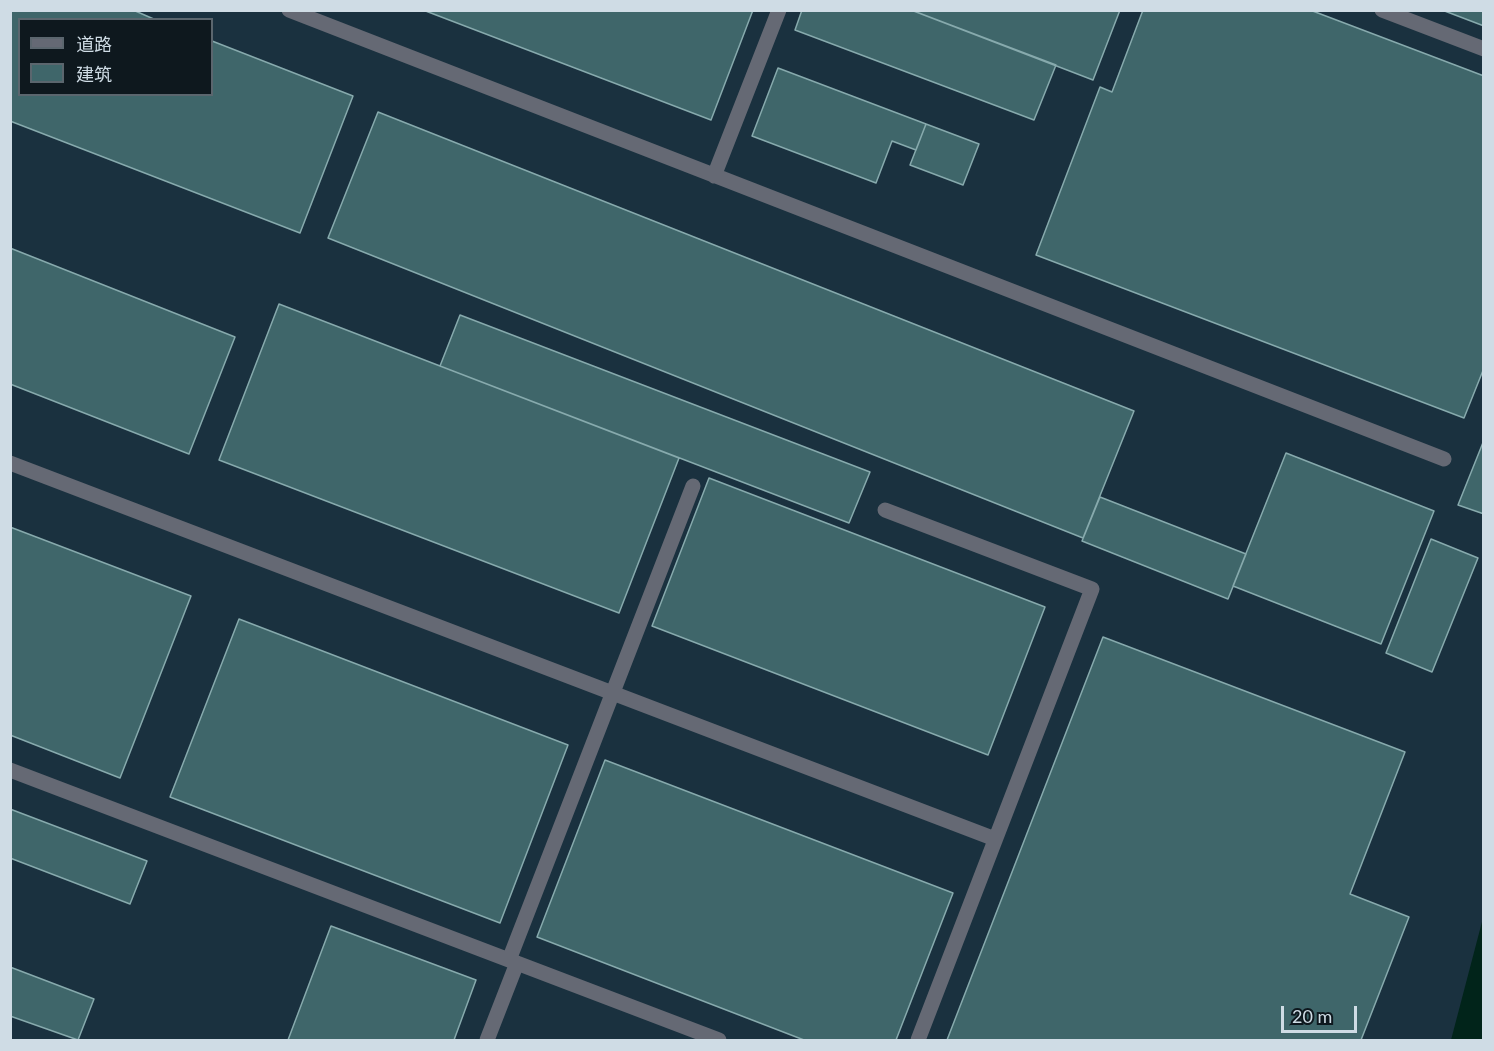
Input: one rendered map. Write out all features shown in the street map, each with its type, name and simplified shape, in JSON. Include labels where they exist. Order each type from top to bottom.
[{"type":"street","points":[[289,10],[1444,459]]},
{"type":"street","points":[[714,176],[779,10]]},
{"type":"street","points":[[1382,10],[1484,49]]},
{"type":"street","points":[[10,463],[996,839]]},
{"type":"street","points":[[488,1041],[513,962],[693,486]]},
{"type":"street","points":[[885,510],[1092,589],[918,1041]]},
{"type":"street","points":[[10,770],[719,1041]]},
{"type":"shaded area","points":[[1483,918],[1483,1040],[1451,1040]]},
{"type":"building","points":[[10,10],[133,10],[151,18],[18,18],[18,96],[213,96],[213,41],[353,96],[300,233],[10,121]]},
{"type":"building","points":[[423,10],[753,10],[711,120]]},
{"type":"building","points":[[802,10],[911,10],[1056,65],[1034,120],[795,30]]},
{"type":"building","points":[[911,10],[1120,10],[1093,80]]},
{"type":"building","points":[[1143,10],[1310,10],[1484,76],[1484,368],[1464,418],[1036,255],[1100,87],[1112,92]]},
{"type":"building","points":[[1442,10],[1484,10],[1484,26]]},
{"type":"building","points":[[778,68],[926,124],[916,150],[892,141],[876,183],[752,136]]},
{"type":"building","points":[[378,112],[1134,411],[1083,538],[328,238]]},
{"type":"building","points":[[926,124],[979,144],[963,185],[910,165]]},
{"type":"building","points":[[10,248],[235,337],[189,454],[10,384]]},
{"type":"building","points":[[279,304],[679,458],[619,613],[219,460]]},
{"type":"building","points":[[460,315],[870,472],[849,523],[440,366]]},
{"type":"building","points":[[1484,440],[1484,514],[1458,505]]},
{"type":"building","points":[[1286,453],[1434,511],[1381,644],[1233,586]]},
{"type":"building","points":[[709,478],[1045,607],[988,755],[652,626]]},
{"type":"building","points":[[1100,497],[1246,554],[1228,599],[1082,541]]},
{"type":"building","points":[[10,527],[191,596],[120,778],[10,735]]},
{"type":"building","points":[[1431,539],[1478,558],[1432,672],[1386,653]]},
{"type":"building","points":[[239,619],[568,745],[500,923],[170,797]]},
{"type":"building","points":[[1103,637],[1405,752],[1350,894],[1409,917],[1361,1040],[947,1040]]},
{"type":"building","points":[[605,760],[953,893],[896,1040],[804,1040],[537,937]]},
{"type":"building","points":[[10,809],[147,861],[130,904],[10,858]]},
{"type":"building","points":[[331,926],[476,980],[454,1040],[288,1040]]},
{"type":"building","points":[[10,967],[94,999],[78,1040],[10,1016]]}]
